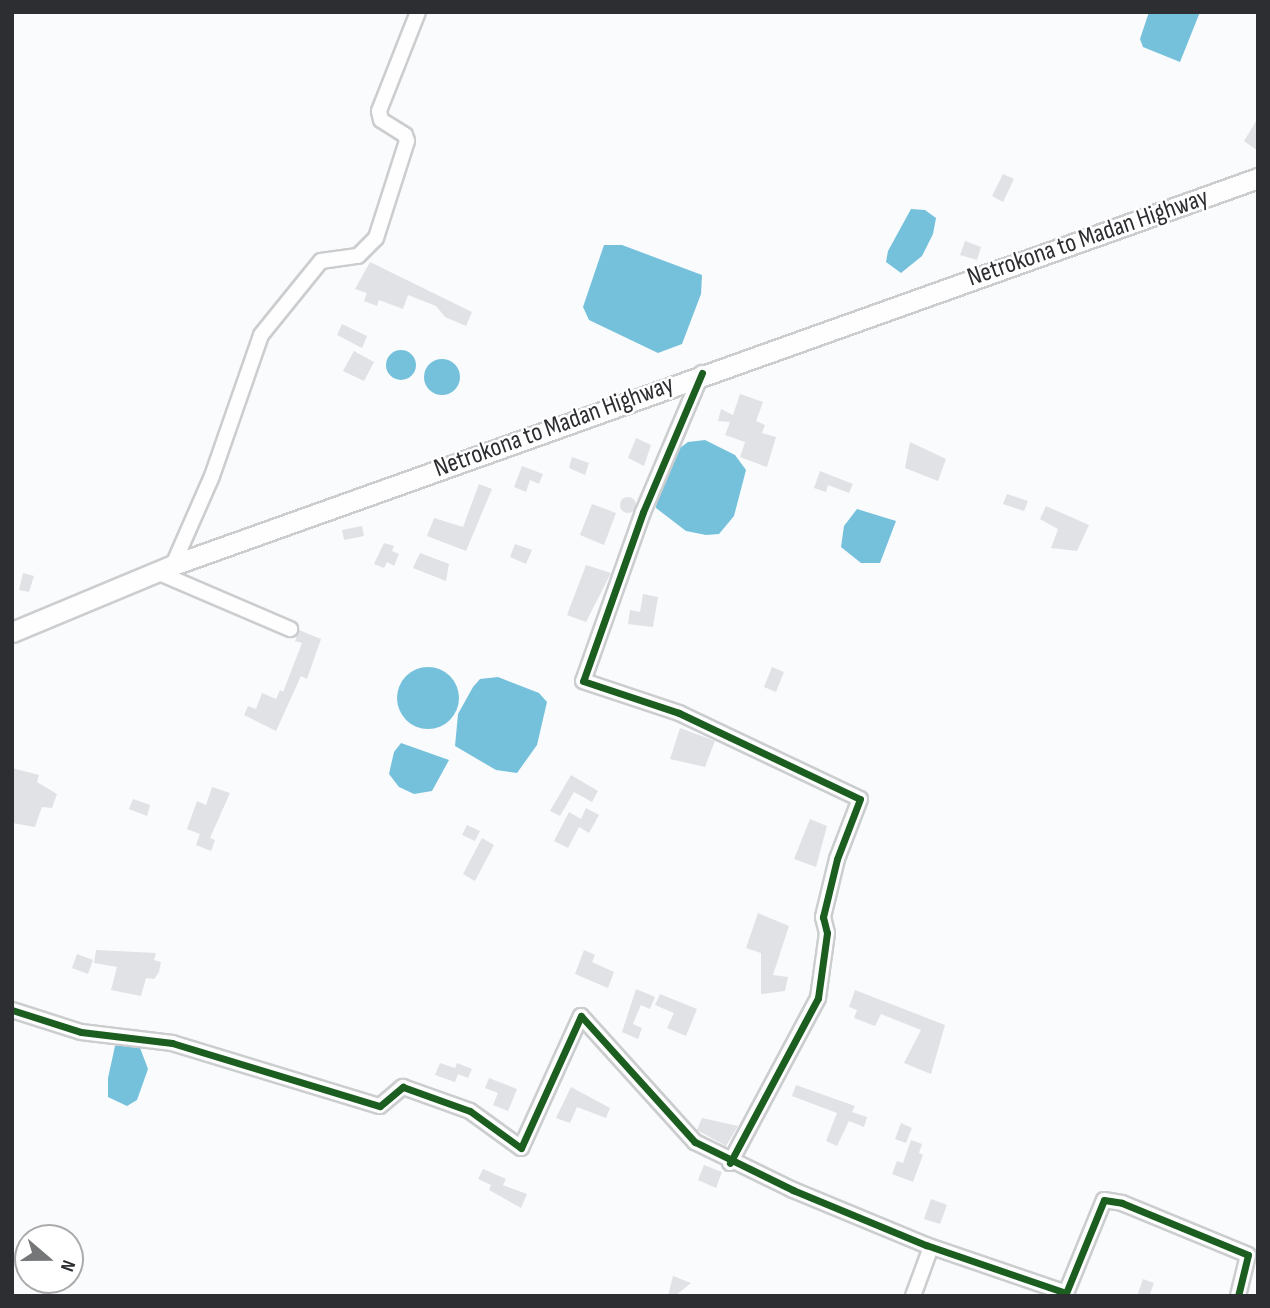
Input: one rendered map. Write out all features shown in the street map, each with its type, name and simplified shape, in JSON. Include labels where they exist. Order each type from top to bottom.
[{"type":"main road","name":"Netrokona to Madan Highway","points":[[12,632],[165,568],[702,373],[1258,178]]},
{"type":"street","points":[[290,629],[165,568],[212,477],[261,335],[321,261],[358,256],[376,239],[407,141],[405,135],[381,120],[379,110],[418,12]]},
{"type":"street","points":[[702,373],[643,512],[583,681],[679,713],[860,799],[837,859],[823,917],[827,933],[818,998],[730,1163]]},
{"type":"street","points":[[12,1010],[81,1032],[172,1043],[380,1106],[403,1087],[470,1111],[521,1148],[581,1016],[695,1142],[730,1163],[931,1247],[1066,1293],[1104,1200],[1122,1203],[1248,1255],[1238,1296]]},
{"type":"street","points":[[913,1296],[931,1247]]},
{"type":"water","points":[[1149,12],[1200,12],[1180,62],[1143,47],[1140,39]]},
{"type":"water","points":[[911,209],[925,210],[936,218],[933,234],[922,256],[901,273],[886,262],[888,251]]},
{"type":"water","points":[[604,245],[622,245],[702,275],[701,294],[682,344],[658,353],[589,320],[583,307]]},
{"type":"water","points":[[401,350],[411,355],[416,365],[411,375],[401,380],[391,375],[386,365],[391,355]]},
{"type":"water","points":[[442,359],[454,365],[460,377],[454,389],[442,395],[430,389],[424,377],[430,365]]},
{"type":"water","points":[[705,440],[735,455],[746,470],[734,516],[719,534],[706,535],[686,531],[656,508],[657,494],[677,450],[688,442]]},
{"type":"water","points":[[857,509],[896,521],[880,563],[861,563],[841,547],[844,526]]},
{"type":"water","points":[[422,667],[434,667],[450,676],[457,686],[457,710],[450,720],[434,729],[422,729],[411,724],[402,715],[397,704],[397,692],[402,681],[411,672]]},
{"type":"water","points":[[498,677],[539,693],[547,702],[537,745],[517,773],[496,770],[455,746],[458,714],[473,687],[480,679]]},
{"type":"water","points":[[401,743],[449,760],[432,791],[414,794],[399,787],[389,774],[394,752]]},
{"type":"water","points":[[128,1043],[139,1045],[148,1069],[137,1100],[127,1106],[108,1097],[108,1078],[115,1046]]},
{"type":"building","points":[[1258,118],[1258,151],[1244,141]]},
{"type":"building","points":[[1003,174],[1014,179],[1003,202],[992,196]]},
{"type":"building","points":[[965,241],[981,247],[977,260],[960,255]]},
{"type":"building","points":[[370,262],[472,312],[466,326],[445,317],[436,306],[408,295],[403,309],[379,300],[377,306],[364,301],[367,293],[355,289]]},
{"type":"building","points":[[342,324],[367,336],[362,348],[337,335]]},
{"type":"building","points":[[354,351],[374,362],[364,381],[343,371]]},
{"type":"building","points":[[740,394],[763,402],[756,421],[765,425],[762,433],[776,437],[767,467],[740,457],[745,442],[725,435],[730,422],[718,421],[721,409],[733,415]]},
{"type":"building","points":[[636,438],[651,445],[644,466],[628,458]]},
{"type":"building","points":[[910,442],[946,459],[938,481],[905,468]]},
{"type":"building","points":[[572,457],[589,463],[585,475],[569,468]]},
{"type":"building","points":[[522,466],[543,474],[539,484],[530,480],[526,492],[514,487]]},
{"type":"building","points":[[820,471],[853,484],[849,493],[828,485],[826,492],[814,488]]},
{"type":"building","points":[[479,484],[492,489],[466,551],[427,536],[434,518],[463,527]]},
{"type":"building","points":[[1007,494],[1028,501],[1024,511],[1003,504]]},
{"type":"building","points":[[628,497],[634,499],[634,511],[628,513],[622,511],[620,505],[622,499]]},
{"type":"building","points":[[592,504],[616,513],[604,545],[580,535]]},
{"type":"building","points":[[1046,506],[1089,525],[1077,551],[1051,548],[1058,529],[1040,519]]},
{"type":"building","points":[[362,526],[364,536],[344,540],[342,530]]},
{"type":"building","points":[[384,543],[394,546],[392,551],[399,554],[394,566],[387,562],[384,568],[374,564]]},
{"type":"building","points":[[515,544],[532,550],[526,564],[510,557]]},
{"type":"building","points":[[420,553],[449,564],[446,581],[413,568]]},
{"type":"building","points":[[586,565],[611,573],[586,622],[567,615]]},
{"type":"building","points":[[23,573],[34,576],[29,592],[19,590]]},
{"type":"building","points":[[643,594],[658,597],[653,627],[628,624],[630,610],[640,612]]},
{"type":"building","points":[[299,630],[321,639],[307,679],[301,676],[276,731],[244,715],[248,706],[256,709],[262,693],[276,699],[280,690],[283,692],[302,643],[295,641]]},
{"type":"building","points":[[772,667],[784,672],[776,692],[764,687]]},
{"type":"building","points":[[680,728],[715,741],[705,767],[670,759]]},
{"type":"building","points":[[12,768],[39,775],[37,782],[57,794],[52,808],[42,807],[35,827],[12,823]]},
{"type":"building","points":[[571,775],[598,791],[592,802],[574,792],[560,816],[550,811]]},
{"type":"building","points":[[212,787],[230,793],[210,838],[215,840],[211,851],[196,845],[200,834],[187,829],[197,801],[206,805]]},
{"type":"building","points":[[133,799],[150,805],[147,816],[129,809]]},
{"type":"building","points":[[586,808],[599,815],[589,833],[579,827],[568,848],[554,841],[569,812],[581,819]]},
{"type":"building","points":[[810,819],[827,826],[816,867],[794,859]]},
{"type":"building","points":[[467,825],[480,831],[475,841],[462,835]]},
{"type":"building","points":[[482,838],[494,845],[475,881],[463,874]]},
{"type":"building","points":[[758,913],[789,926],[773,975],[788,977],[785,991],[761,994],[761,953],[746,948]]},
{"type":"building","points":[[96,950],[156,953],[154,960],[161,962],[159,972],[154,979],[146,978],[141,996],[111,990],[117,967],[94,963]]},
{"type":"building","points":[[584,950],[595,955],[592,962],[614,972],[608,988],[575,974]]},
{"type":"building","points":[[77,954],[93,960],[88,974],[72,968]]},
{"type":"building","points":[[636,989],[655,997],[650,1009],[641,1005],[633,1024],[642,1028],[638,1039],[622,1032]]},
{"type":"building","points":[[855,990],[945,1025],[931,1074],[904,1063],[921,1030],[881,1014],[875,1026],[854,1018],[857,1010],[849,1007]]},
{"type":"building","points":[[660,994],[697,1009],[686,1036],[667,1028],[674,1013],[655,1005]]},
{"type":"building","points":[[440,1063],[455,1068],[457,1063],[472,1069],[468,1078],[458,1074],[455,1082],[435,1075]]},
{"type":"building","points":[[489,1078],[517,1089],[508,1111],[493,1105],[498,1093],[485,1088]]},
{"type":"building","points":[[796,1085],[855,1106],[852,1112],[867,1117],[864,1127],[849,1121],[837,1146],[826,1141],[837,1113],[792,1096]]},
{"type":"building","points":[[571,1087],[610,1108],[606,1118],[577,1107],[570,1123],[556,1118]]},
{"type":"building","points":[[702,1118],[738,1126],[726,1146],[697,1130]]},
{"type":"building","points":[[901,1123],[912,1128],[906,1143],[895,1139]]},
{"type":"building","points":[[911,1140],[922,1144],[919,1153],[923,1155],[913,1182],[892,1174],[897,1161],[903,1163]]},
{"type":"building","points":[[704,1165],[722,1172],[716,1188],[698,1180]]},
{"type":"building","points":[[483,1169],[506,1179],[503,1185],[527,1194],[521,1208],[489,1190],[491,1185],[478,1179]]},
{"type":"building","points":[[931,1199],[947,1205],[940,1224],[924,1219]]},
{"type":"building","points":[[673,1276],[691,1283],[675,1296],[668,1296]]},
{"type":"building","points":[[1143,1279],[1154,1283],[1149,1296],[1137,1296]]},
{"type":"cycle path","points":[[702,373],[643,512],[583,681],[679,713],[860,799],[837,859],[823,917],[827,933],[818,998],[730,1163]]},
{"type":"cycle path","points":[[12,1010],[81,1032],[172,1043],[380,1106],[403,1087],[470,1111],[521,1148],[581,1016],[695,1142],[793,1190],[926,1245],[1066,1293],[1104,1200],[1122,1203],[1248,1255],[1238,1296]]}]
